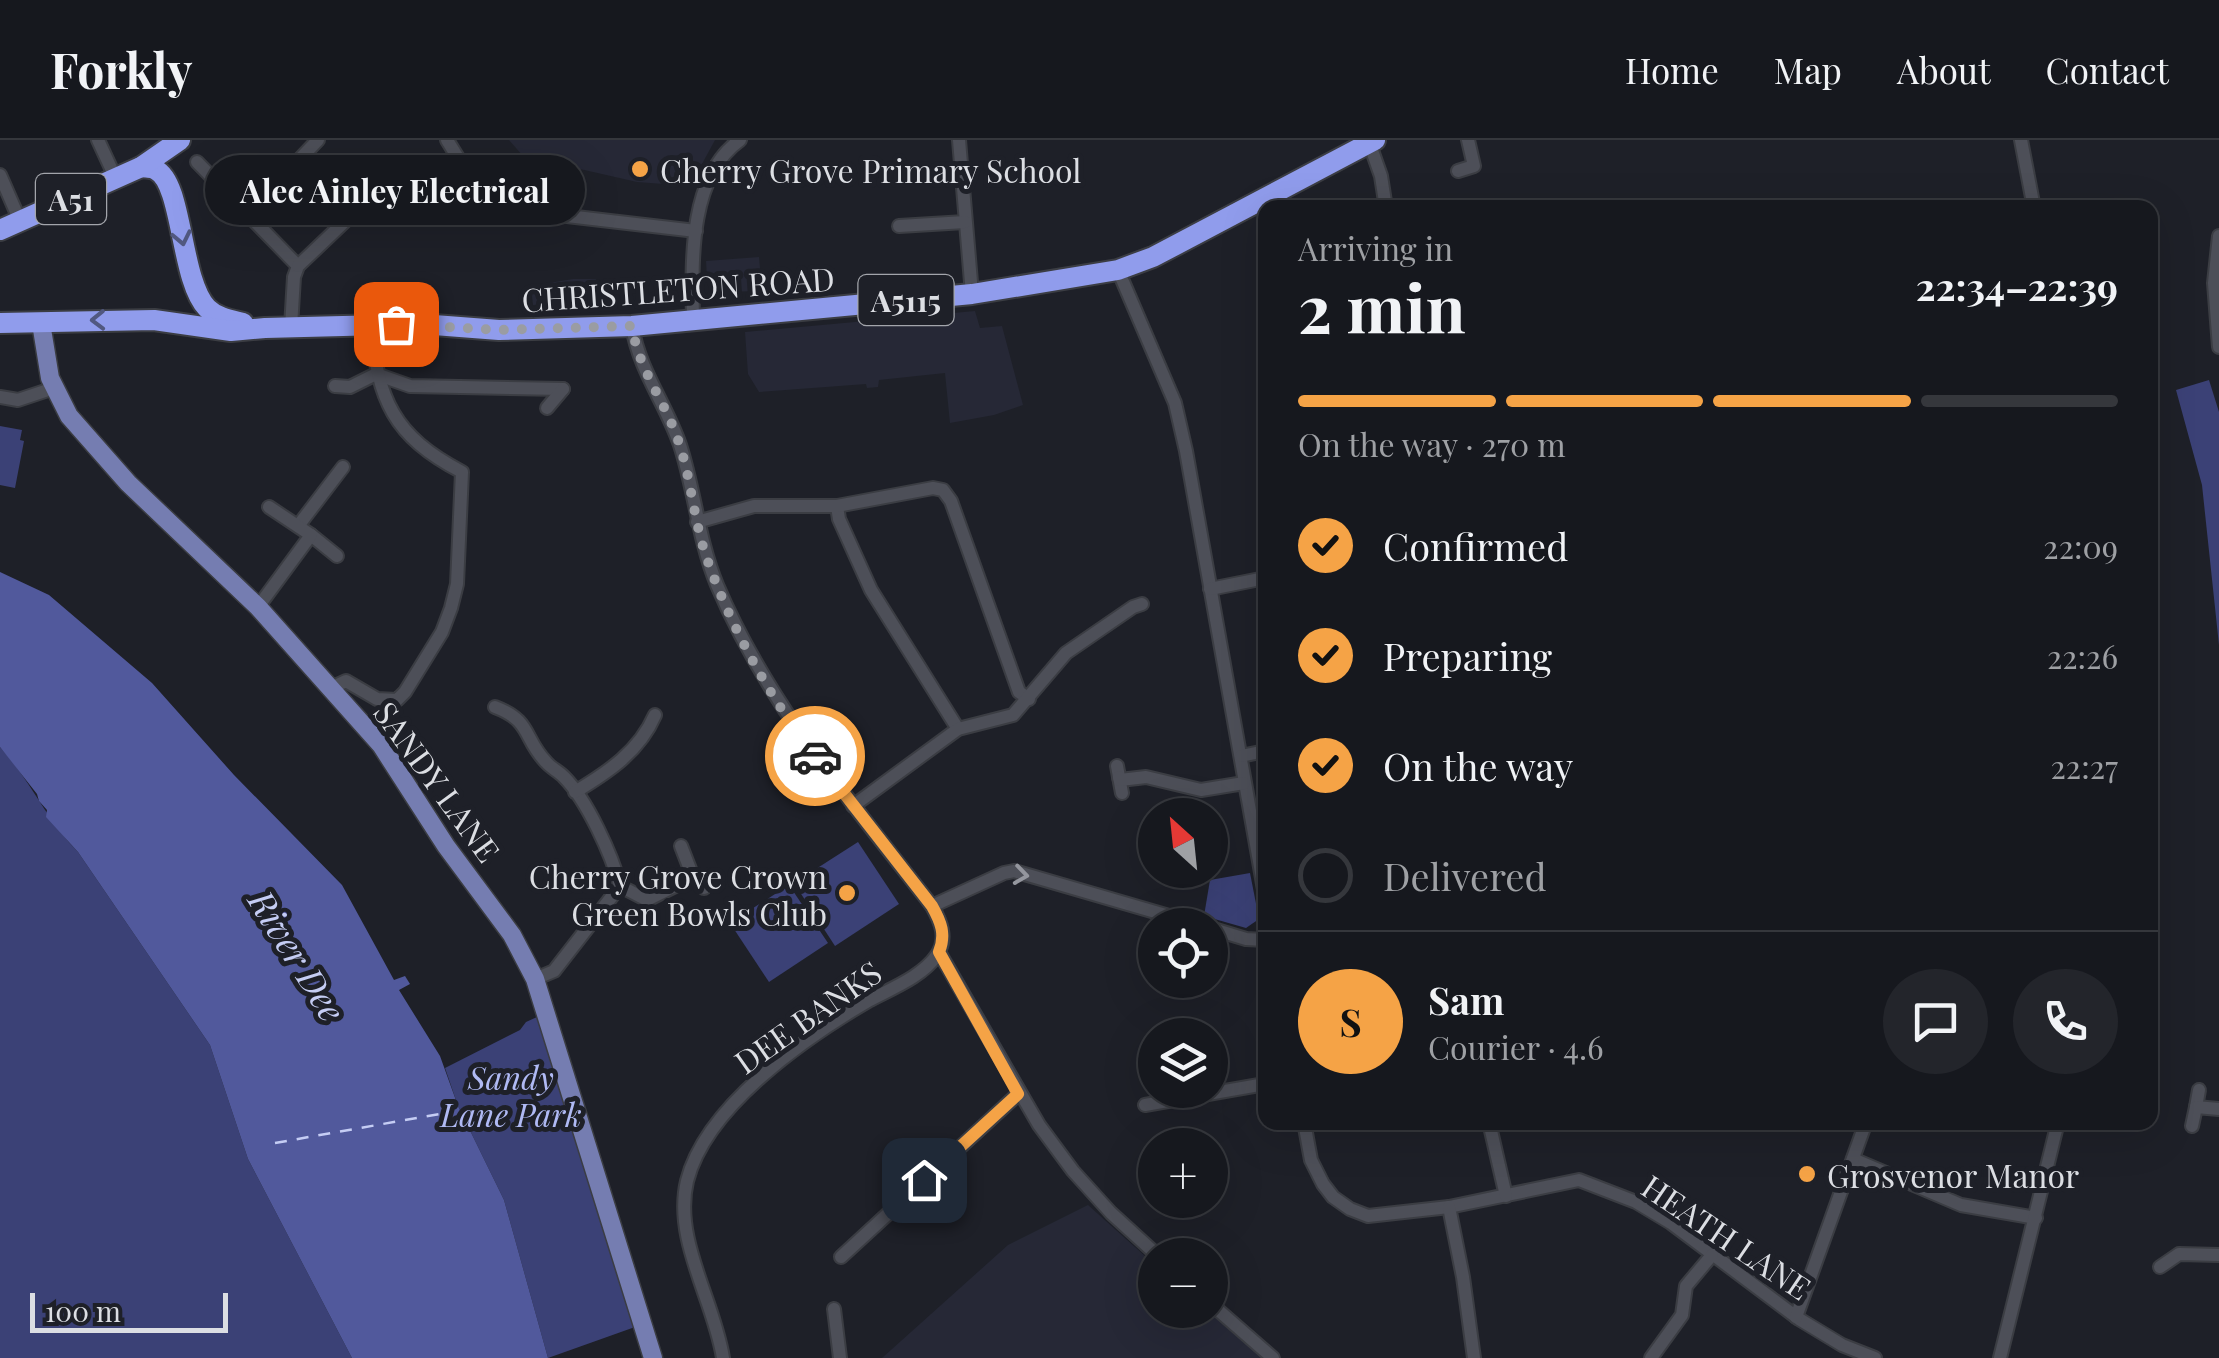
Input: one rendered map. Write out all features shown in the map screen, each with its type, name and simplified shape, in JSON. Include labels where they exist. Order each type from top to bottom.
[{"type":"highway","name":"A51","points":[[0,230],[141,167],[182,140]]},
{"type":"highway","points":[[154,320],[181,312],[188,304],[191,280],[173,196],[173,160],[182,140]]},
{"type":"highway","name":"CHRISTLETON ROAD","points":[[1259,200],[1372,141]]},
{"type":"highway","name":"A51","points":[[141,167],[157,170],[165,177],[173,196]]},
{"type":"highway","name":"CHRISTLETON ROAD","points":[[0,324],[154,320],[231,331],[421,324],[499,330],[632,326],[972,294],[1118,270],[1152,257],[1258,200]]},
{"type":"highway","name":"A5115","points":[[191,280],[208,310],[225,319],[265,328]]},
{"type":"main road","name":"SANDY LANE","points":[[42,323],[54,388],[69,416],[89,442],[258,607],[381,745],[446,846],[512,935],[536,978],[653,1358]]},
{"type":"street","points":[[98,140],[116,178]]},
{"type":"street","points":[[248,213],[318,140]]},
{"type":"street","points":[[447,140],[482,196],[498,208],[696,230]]},
{"type":"street","points":[[692,320],[696,230],[704,195],[725,145],[740,140]]},
{"type":"street","points":[[959,140],[972,294]]},
{"type":"street","points":[[1458,170],[1474,166],[1468,140]]},
{"type":"street","points":[[2021,140],[2032,200]]},
{"type":"street","points":[[1372,141],[1385,200]]},
{"type":"street","points":[[197,162],[298,266]]},
{"type":"street","points":[[291,327],[298,266],[403,166]]},
{"type":"street","points":[[0,175],[20,221]]},
{"type":"street","points":[[900,226],[965,222]]},
{"type":"street","points":[[2219,236],[2214,283],[2219,348]]},
{"type":"street","points":[[1118,270],[1175,403],[1258,858]]},
{"type":"street","points":[[331,688],[346,680],[377,699],[397,700],[406,692],[442,632],[456,584],[462,472],[417,445],[405,432],[376,374],[371,325]]},
{"type":"street","points":[[632,326],[639,358],[677,435],[697,522],[718,585],[768,684],[799,736],[932,906],[942,923],[939,952],[1018,1094],[1073,1172],[1138,1238]]},
{"type":"street","points":[[336,386],[350,388],[376,374],[410,386],[562,388],[547,408]]},
{"type":"street","points":[[0,397],[18,400],[54,388]]},
{"type":"street","points":[[298,526],[343,467]]},
{"type":"street","points":[[697,522],[754,506],[837,506],[932,488],[944,490],[1019,692],[1029,699]]},
{"type":"street","points":[[837,506],[839,519],[871,590],[958,730]]},
{"type":"street","points":[[270,507],[337,556]]},
{"type":"street","points":[[258,607],[311,535]]},
{"type":"street","points":[[1210,589],[1258,579]]},
{"type":"street","points":[[853,806],[958,730],[1012,714],[1066,654],[1138,605],[1140,622]]},
{"type":"street","points":[[496,707],[514,714],[544,760],[575,792],[614,864],[620,886],[636,898],[647,900],[693,876]]},
{"type":"street","points":[[575,792],[654,734],[655,715]]},
{"type":"street","points":[[1241,756],[1258,752]]},
{"type":"street","points":[[1119,779],[1146,777],[1202,790],[1244,783]]},
{"type":"street","points":[[681,846],[693,876],[704,888]]},
{"type":"street","points":[[932,906],[1014,871],[1141,908]]},
{"type":"street","points":[[536,978],[554,971],[620,886]]},
{"type":"street","points":[[1228,934],[1258,940]]},
{"type":"street","name":"DEE BANKS","points":[[723,1358],[685,1221],[684,1202],[692,1164],[723,1116],[758,1081],[822,1031],[923,970],[939,952]]},
{"type":"street","points":[[1228,1090],[1258,1085]]},
{"type":"street","points":[[2192,1126],[2199,1090]]},
{"type":"street","points":[[841,1257],[1018,1094]]},
{"type":"street","points":[[2196,1108],[2219,1108]]},
{"type":"street","name":"HEATH LANE","points":[[1306,1130],[1312,1160],[1323,1184],[1350,1210],[1368,1216],[1449,1207],[1580,1180],[1636,1202],[1671,1223],[1796,1316],[1842,1345],[1875,1358]]},
{"type":"street","points":[[1490,1130],[1506,1196]]},
{"type":"street","points":[[1796,1316],[1863,1130]]},
{"type":"street","points":[[2000,1358],[2056,1130]]},
{"type":"street","points":[[1853,1159],[1961,1205],[2036,1218]]},
{"type":"street","points":[[1449,1207],[1464,1277],[1474,1358]]},
{"type":"street","points":[[1651,1358],[1682,1315],[1686,1286],[1712,1254]]},
{"type":"street","points":[[2160,1267],[2179,1254],[2219,1255]]},
{"type":"street","points":[[834,1309],[840,1358]]},
{"type":"street","points":[[1228,1319],[1272,1358]]},
{"type":"shaded area","name":"Cherry Grove Primary School","points":[[509,140],[715,140],[690,186],[637,182],[523,156]]},
{"type":"shaded area","points":[[759,257],[762,291],[719,292],[707,278],[706,261]]},
{"type":"shaded area","points":[[596,279],[596,302],[533,305],[531,286]]},
{"type":"shaded area","points":[[975,311],[980,328],[1002,326],[1023,405],[950,423],[945,373],[879,380],[878,387],[867,388],[866,384],[759,392],[748,374],[745,332]]},
{"type":"shaded area","points":[[1088,1205],[1138,1250],[1138,1328],[1228,1328],[1264,1358],[882,1358],[1008,1245]]},
{"type":"green space","points":[[2209,380],[2219,412],[2219,645],[2202,485],[2176,390]]},
{"type":"green space","points":[[0,426],[22,430],[20,440],[24,441],[15,488],[0,485]]},
{"type":"green space","points":[[0,747],[78,852],[210,1045],[248,1159],[352,1358],[0,1358]]},
{"type":"green space","name":"Cherry Grove Crown Green Bowls Club","points":[[858,842],[899,904],[835,946],[794,883]]},
{"type":"green space","points":[[1250,873],[1258,920],[1246,928],[1228,923],[1228,908],[1205,908],[1209,888],[1228,888],[1228,877]]},
{"type":"green space","name":"Cherry Grove Crown Green Bowls Club","points":[[789,885],[828,943],[769,982],[730,923]]},
{"type":"green space","name":"Sandy Lane Park","points":[[537,1017],[635,1327],[548,1358],[504,1200],[458,1106],[445,1068],[520,1030]]},
{"type":"water","name":"River Dee","points":[[0,572],[49,595],[152,683],[234,775],[342,885],[394,980],[405,976],[410,984],[399,990],[440,1056],[458,1106],[504,1200],[548,1358],[352,1358],[248,1159],[210,1045],[78,852],[46,817],[47,810],[37,794],[0,747]]},
{"type":"ferry route","points":[[275,1143],[445,1113]]},
{"type":"way so far","points":[[396,324],[499,330],[632,326],[639,358],[677,435],[704,551],[718,585],[768,684],[815,756]]},
{"type":"place","name":"Cherry Grove Primary School","points":[[640,169]]},
{"type":"place","name":"Alec Ainley Electrical","points":[[396,324]]},
{"type":"place","name":"Cherry Grove Crown Green Bowls Club","points":[[847,893]]},
{"type":"place","name":"Grosvenor Manor","points":[[1807,1174]]},
{"type":"route","points":[[815,756],[932,906],[942,923],[939,952],[1018,1094],[924,1180]]}]
